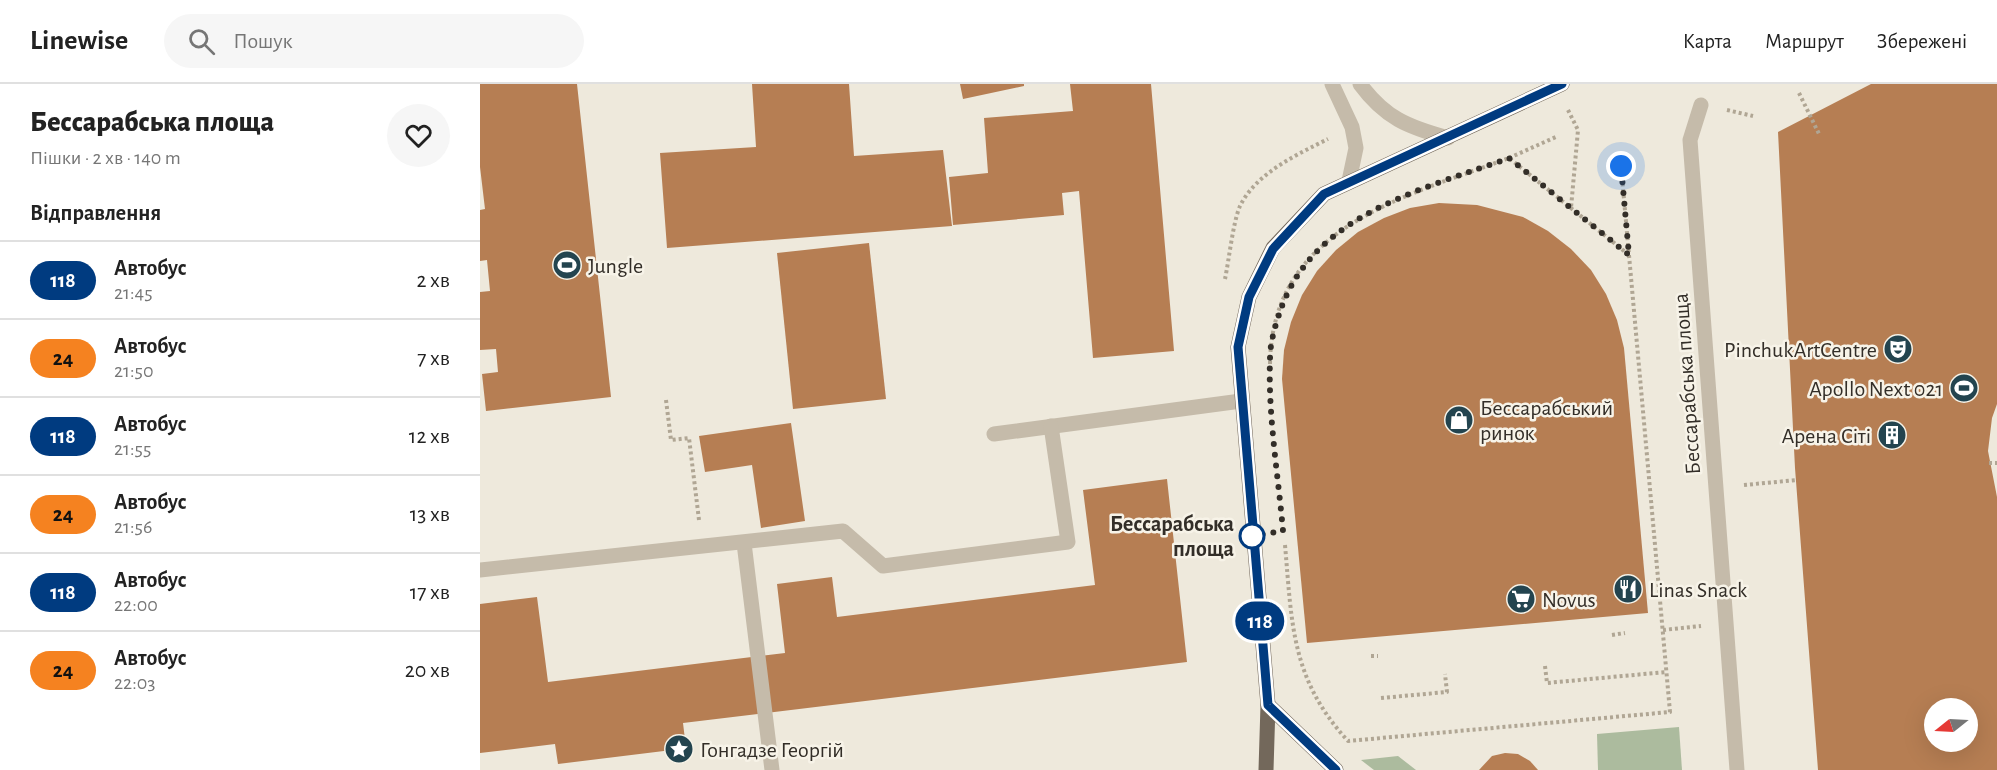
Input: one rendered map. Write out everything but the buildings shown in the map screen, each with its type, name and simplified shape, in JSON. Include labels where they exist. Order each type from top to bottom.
[{"type":"main road","points":[[1266,770],[1268,705],[1238,347],[1249,297],[1273,249],[1324,194],[1559,85]]},
{"type":"main road","points":[[1268,705],[1336,770]]},
{"type":"street","points":[[1332,84],[1352,127],[1356,148],[1349,181]]},
{"type":"street","points":[[1360,84],[1383,111],[1403,124],[1448,138]]},
{"type":"street","name":"Бессарабська площа","points":[[1701,105],[1690,140],[1737,770]]},
{"type":"street","points":[[994,434],[1241,401]]},
{"type":"street","points":[[480,570],[843,531],[883,566],[1068,542],[1051,426]]},
{"type":"street","points":[[744,543],[772,770]]},
{"type":"path","points":[[1559,85],[1578,130],[1571,208]]},
{"type":"path","points":[[1799,93],[1820,136]]},
{"type":"path","points":[[1270,377],[1270,356],[1275,325],[1286,296],[1301,269],[1322,245],[1346,225],[1373,210],[1509,158],[1558,135]]},
{"type":"path","points":[[1509,158],[1629,255]]},
{"type":"path","points":[[1285,543],[1292,626],[1300,663],[1321,706],[1348,741],[1670,712],[1621,166]]},
{"type":"path","points":[[666,400],[670,441],[689,438],[701,548]]},
{"type":"path","points":[[1989,464],[1997,463]]},
{"type":"path","points":[[1716,488],[1797,480]]},
{"type":"path","points":[[1663,630],[1725,624]]},
{"type":"path","points":[[1612,635],[1625,633]]},
{"type":"path","points":[[1371,656],[1378,656]]},
{"type":"path","points":[[1545,666],[1547,683],[1666,672]]},
{"type":"path","points":[[1381,698],[1447,692],[1445,674]]},
{"type":"green space","points":[[1679,727],[1682,770],[1598,770],[1597,734]]},
{"type":"green space","points":[[1398,756],[1416,770],[1374,770],[1361,760]]},
{"type":"bus line","name":"118","points":[[1336,770],[1268,705],[1248,490],[1238,347],[1249,297],[1273,249],[1298,219],[1324,194],[1562,84]]},
{"type":"place","name":"Jungle","points":[[567,265]]},
{"type":"place","name":"PinchukArtCentre","points":[[1898,349]]},
{"type":"place","name":"Apollo Next 021","points":[[1964,388]]},
{"type":"place","name":"Бессарабський ринок","points":[[1459,420]]},
{"type":"place","name":"Арена Сіті","points":[[1892,435]]},
{"type":"place","name":"Бессарабська площа","points":[[1252,536]]},
{"type":"place","name":"Linas Snack","points":[[1628,589]]},
{"type":"place","name":"Novus","points":[[1521,599]]},
{"type":"place","name":"Гонгадзе Георгій","points":[[679,749]]},
{"type":"route","points":[[1252,536],[1283,531],[1270,388],[1270,356],[1275,325],[1286,296],[1301,269],[1322,245],[1346,225],[1392,201],[1509,158],[1629,255],[1621,166]]}]
